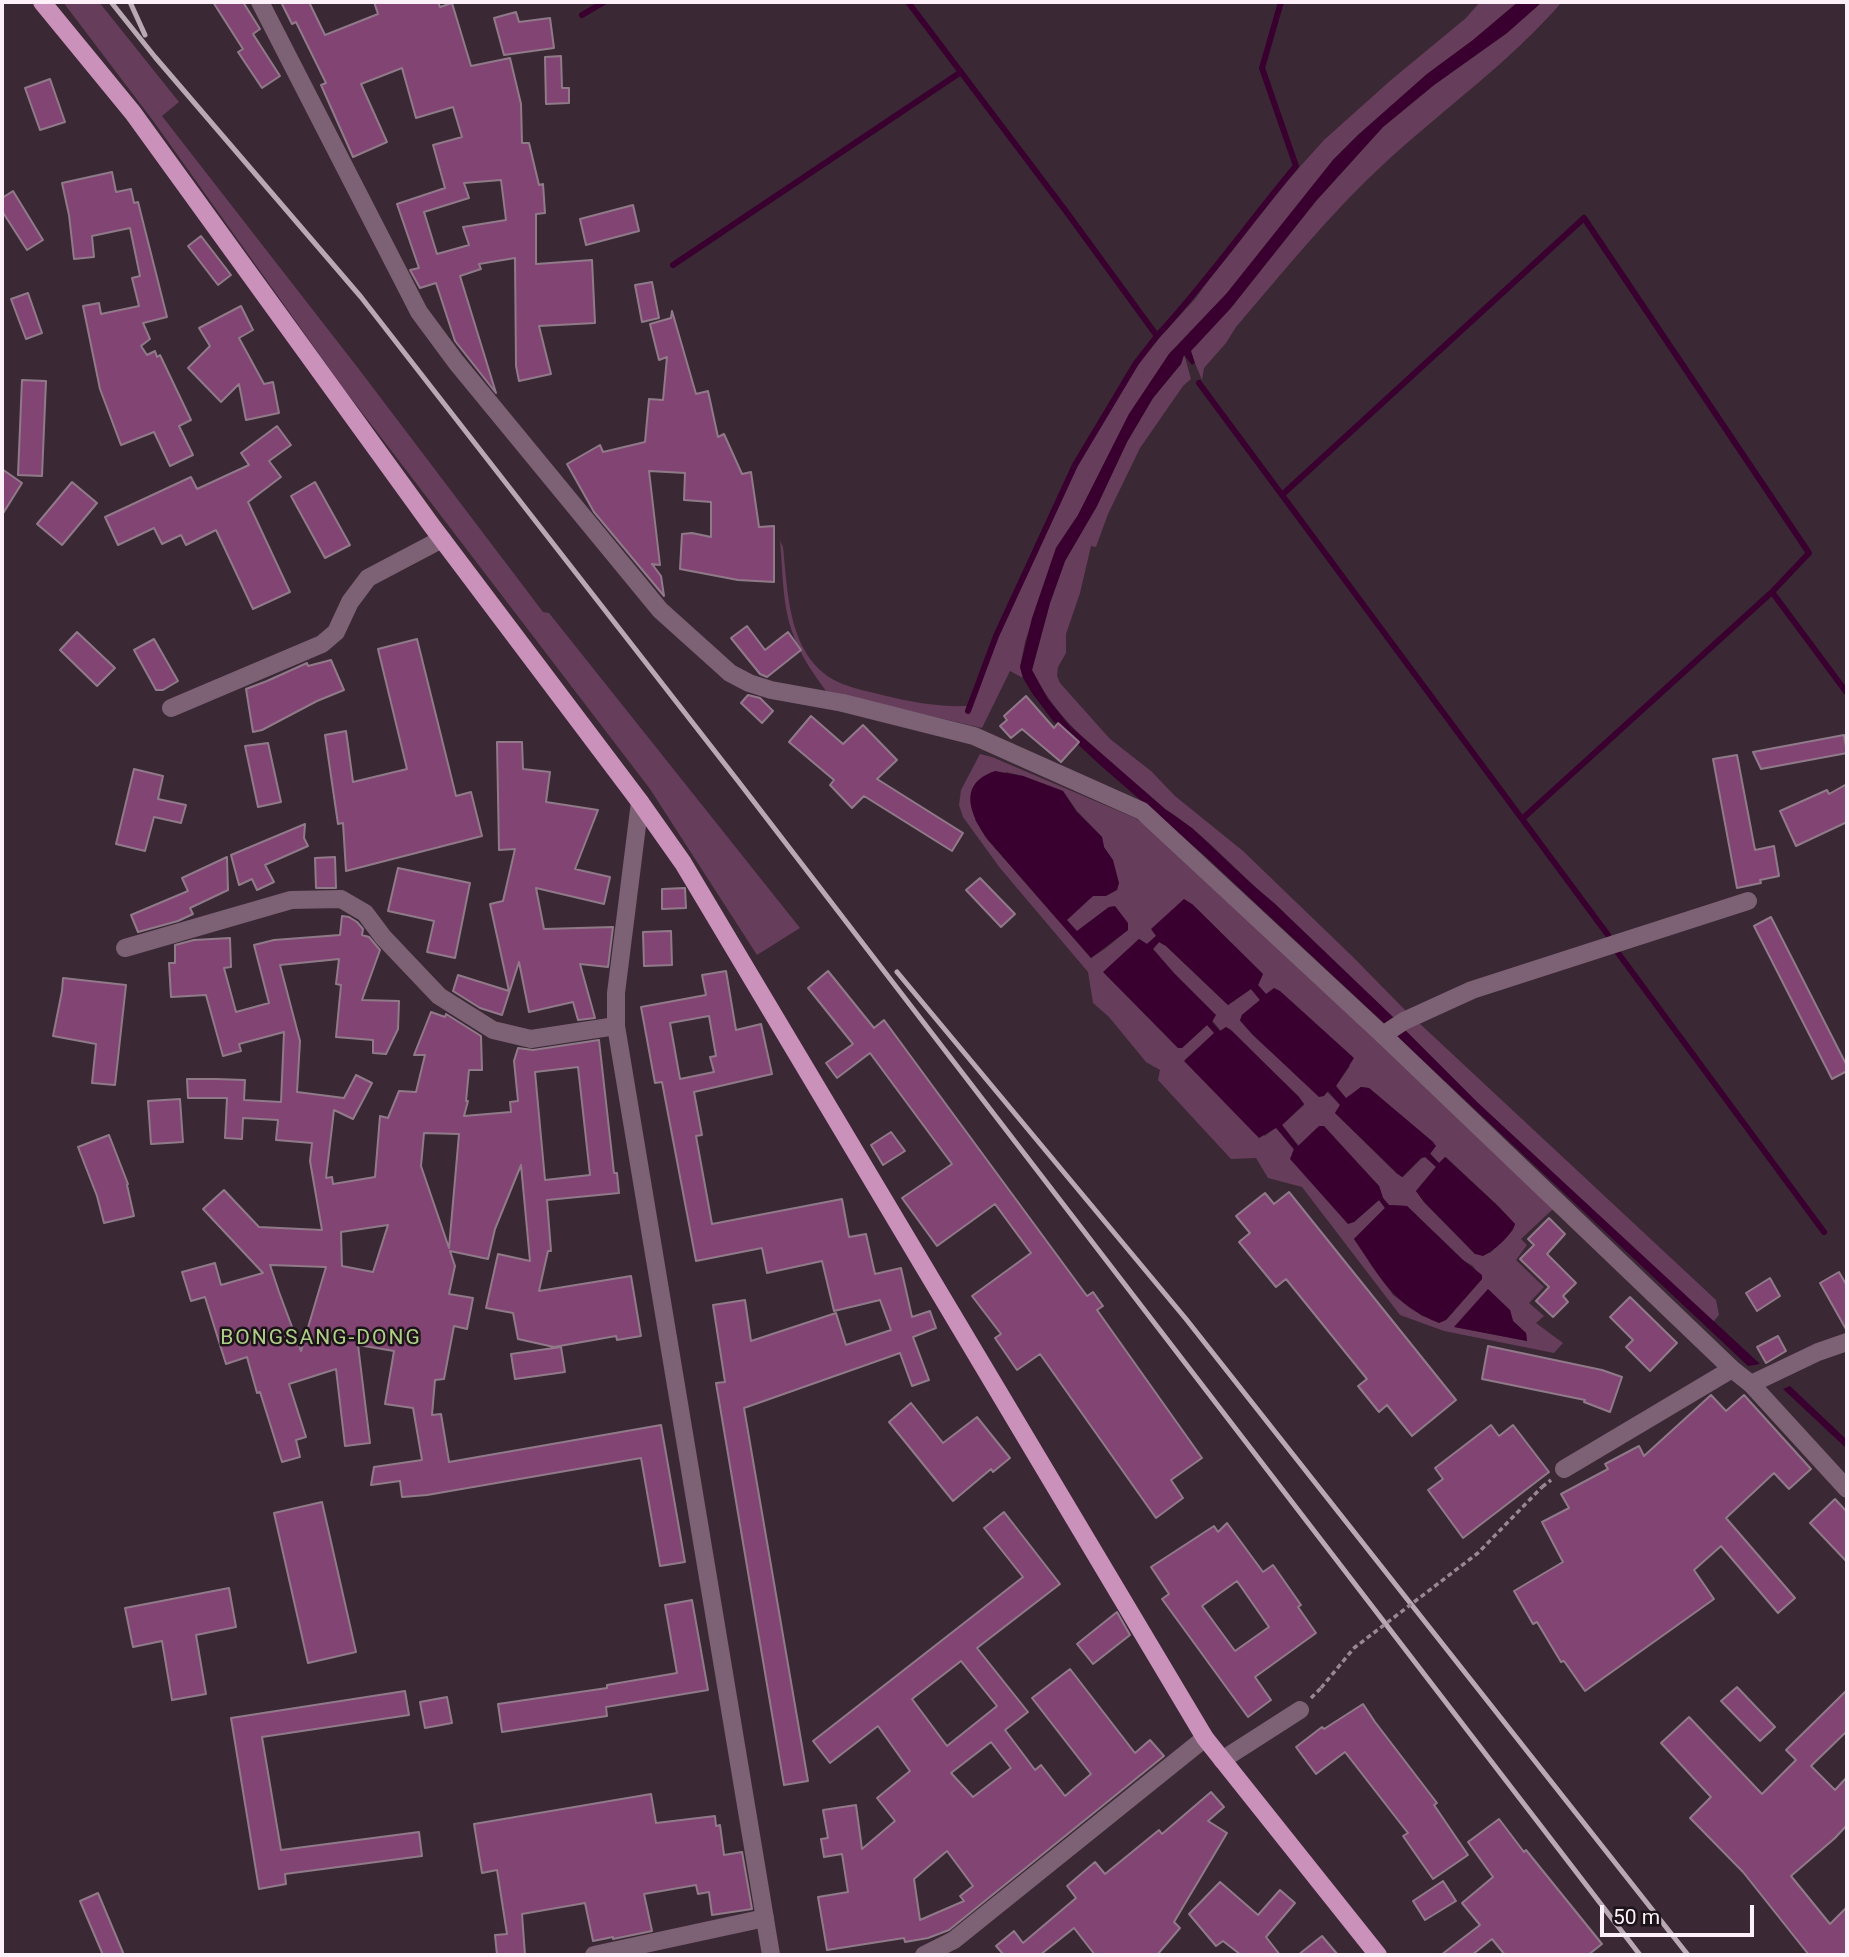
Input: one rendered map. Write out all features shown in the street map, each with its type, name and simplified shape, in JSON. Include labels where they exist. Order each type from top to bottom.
[{"type":"main road","points":[[42,2],[133,113],[442,539],[683,863],[1205,1738],[1378,1955]]},
{"type":"street","points":[[260,2],[419,312],[660,610],[730,673],[749,684],[974,736],[1142,811],[1751,1384],[1847,1489]]},
{"type":"street","points":[[171,708],[322,644],[336,632],[350,601],[368,578],[442,539]]},
{"type":"street","points":[[640,802],[616,993],[616,1026],[771,1955]]},
{"type":"street","points":[[125,948],[291,900],[341,899],[365,914],[439,996],[493,1030],[531,1039],[616,1026]]},
{"type":"street","points":[[1383,1035],[1404,1021],[1472,990],[1748,901]]},
{"type":"street","points":[[1751,1384],[1818,1352],[1847,1342]]},
{"type":"street","points":[[1564,1469],[1732,1369]]},
{"type":"street","points":[[1222,1760],[1300,1710]]},
{"type":"street","points":[[924,1955],[954,1940],[1205,1738]]},
{"type":"street","points":[[594,1955],[765,1918]]},
{"type":"path","points":[[1321,1688],[1354,1648],[1478,1553],[1542,1487]]},
{"type":"shaded area","points":[[63,2],[99,2],[179,102],[162,116],[543,612],[549,613],[800,928],[757,955],[650,789],[344,389],[154,122]]},
{"type":"shaded area","points":[[1480,2],[1518,2],[1427,74],[1333,160],[1227,293],[1169,354],[1129,414],[1078,515],[1056,548],[1025,642],[1020,667],[1023,678],[1010,671],[982,728],[826,691],[803,657],[789,623],[780,541],[793,622],[808,656],[820,670],[836,681],[853,687],[914,702],[967,706],[966,712],[969,713],[998,636],[1077,466],[1138,364],[1195,299],[1253,219],[1324,140],[1466,18]]},
{"type":"shaded area","points":[[1518,2],[1542,2],[1507,33],[1434,85],[1383,127],[1316,201],[1231,308],[1191,351],[1195,363],[1192,365],[1184,355],[1181,364],[1153,398],[1127,442],[1097,506],[1065,561],[1050,603],[1032,670],[1048,699],[1069,725],[1165,809],[1192,828],[1274,903],[1395,1019],[1386,1025],[1205,856],[1053,721],[1032,693],[1020,667],[1032,618],[1056,548],[1078,515],[1129,414],[1169,354],[1227,293],[1333,160],[1427,74]]},
{"type":"shaded area","points":[[1542,2],[1562,2],[1521,45],[1410,140],[1348,200],[1309,241],[1236,327],[1204,368],[1202,380],[1190,351],[1231,307],[1316,201],[1383,127],[1434,85],[1507,33]]},
{"type":"shaded area","points":[[1184,354],[1191,379],[1183,386],[1140,448],[1108,514],[1096,547],[1091,546],[1080,593],[1066,634],[1066,653],[1058,667],[1057,676],[1060,683],[1110,739],[1243,851],[1353,957],[1406,1011],[1395,1019],[1208,842],[1165,809],[1074,729],[1058,711],[1032,670],[1050,603],[1065,561],[1097,506],[1127,442],[1153,398],[1181,364]]},
{"type":"shaded area","points":[[980,754],[1135,818],[1157,833],[1382,1042],[1553,1209],[1521,1239],[1527,1245],[1516,1260],[1544,1287],[1529,1303],[1544,1316],[1536,1323],[1563,1343],[1554,1353],[1444,1331],[1400,1315],[1302,1187],[1268,1178],[1256,1158],[1231,1159],[1158,1080],[1160,1070],[1146,1062],[1109,1017],[1093,1003],[1088,972],[1000,868],[963,817],[959,805],[961,790]],"holes":[[[1006,772],[1063,791],[1077,811],[1102,837],[1104,847],[1093,896],[1066,919],[1076,932],[1109,907],[1128,930],[1091,958],[988,840],[975,820]],[[1192,904],[1263,974],[1258,985],[1266,994],[1350,1066],[1336,1086],[1346,1099],[1361,1087],[1369,1088],[1433,1142],[1430,1153],[1439,1163],[1446,1157],[1515,1224],[1513,1230],[1490,1253],[1475,1254],[1416,1191],[1436,1167],[1426,1157],[1403,1177],[1397,1174],[1335,1113],[1340,1105],[1333,1097],[1274,1054],[1240,1021],[1242,1015],[1260,1000],[1251,989],[1228,1005],[1166,946],[1159,942],[1153,949],[1221,1031],[1226,1027],[1299,1097],[1304,1105],[1282,1125],[1299,1146],[1360,1166],[1379,1186],[1389,1205],[1407,1206],[1463,1260],[1473,1266],[1482,1279],[1446,1320],[1422,1316],[1393,1295],[1354,1239],[1385,1208],[1379,1200],[1354,1222],[1292,1153],[1294,1150],[1276,1127],[1265,1136],[1185,1060],[1215,1033],[1207,1025],[1182,1048],[1178,1048],[1104,972],[1139,939],[1147,944]],[[1510,1310],[1513,1321],[1526,1333],[1527,1341],[1455,1327]]]},
{"type":"shaded area","points":[[995,771],[1023,776],[1063,791],[1076,811],[1102,837],[1104,847],[1113,860],[1119,883],[1117,890],[1106,896],[1093,896],[1067,920],[1077,931],[1109,907],[1115,906],[1128,923],[1128,930],[1091,958],[988,840],[976,821],[972,811],[971,792],[983,777]]},
{"type":"shaded area","points":[[1184,899],[1263,974],[1258,985],[1266,994],[1274,988],[1280,991],[1354,1058],[1336,1086],[1346,1098],[1361,1087],[1369,1088],[1433,1142],[1436,1146],[1430,1154],[1439,1163],[1445,1157],[1515,1224],[1506,1238],[1492,1250],[1483,1256],[1475,1254],[1416,1191],[1436,1167],[1425,1157],[1402,1177],[1398,1174],[1335,1113],[1340,1105],[1328,1091],[1319,1097],[1240,1020],[1242,1015],[1260,1000],[1251,989],[1228,1005],[1166,946],[1159,942],[1153,949],[1216,1015],[1212,1022],[1220,1031],[1226,1027],[1231,1030],[1299,1097],[1304,1104],[1282,1125],[1298,1146],[1319,1126],[1324,1126],[1379,1186],[1389,1205],[1407,1206],[1482,1275],[1482,1279],[1446,1320],[1439,1323],[1423,1316],[1399,1299],[1380,1278],[1354,1239],[1385,1208],[1379,1200],[1348,1224],[1290,1159],[1294,1149],[1276,1128],[1259,1138],[1184,1061],[1214,1033],[1207,1025],[1182,1048],[1178,1048],[1103,972],[1139,939],[1147,944],[1156,936],[1151,929]]},
{"type":"shaded area","points":[[1418,1022],[1716,1300],[1719,1315],[1713,1322],[1477,1102],[1404,1029]]},
{"type":"shaded area","points":[[1404,1029],[1477,1102],[1760,1364],[1748,1366],[1397,1036]]},
{"type":"shaded area","points":[[1488,1289],[1510,1310],[1513,1321],[1526,1333],[1527,1341],[1454,1327]]},
{"type":"shaded area","points":[[1790,1386],[1847,1440],[1847,1449],[1783,1389]]},
{"type":"building","points":[[213,2],[243,2],[260,29],[253,34],[280,76],[262,88],[238,52],[243,49]]},
{"type":"building","points":[[281,2],[309,2],[325,35],[378,14],[374,2],[438,2],[440,7],[452,3],[471,66],[510,58],[521,104],[522,143],[529,143],[539,185],[543,184],[545,213],[536,214],[536,264],[592,260],[595,323],[539,326],[551,374],[519,381],[516,366],[515,258],[479,264],[481,269],[460,276],[496,393],[455,341],[436,283],[420,288],[410,270],[419,268],[397,204],[445,188],[433,145],[462,137],[453,107],[416,118],[402,68],[361,84],[387,142],[353,157],[321,85],[326,83],[296,22],[292,24]],"holes":[[[501,180],[506,220],[463,227],[469,245],[437,254],[424,212],[469,198],[464,183]]]},
{"type":"building","points":[[516,12],[519,22],[550,18],[554,48],[504,55],[494,18]]},
{"type":"building","points":[[561,56],[562,88],[569,88],[569,103],[546,104],[545,57]]},
{"type":"building","points":[[50,79],[65,122],[40,130],[25,88]]},
{"type":"building","points":[[112,172],[116,192],[131,189],[134,203],[138,202],[167,317],[143,323],[150,339],[141,346],[147,355],[155,351],[157,357],[160,355],[191,420],[179,426],[193,455],[170,466],[154,432],[121,445],[100,389],[83,306],[99,303],[101,314],[139,306],[132,278],[140,276],[130,228],[92,236],[94,257],[74,259],[62,183]]},
{"type":"building","points":[[13,191],[43,240],[27,250],[2,211],[2,198]]},
{"type":"building","points":[[633,205],[639,231],[586,245],[580,219]]},
{"type":"building","points":[[201,236],[231,275],[218,285],[188,246]]},
{"type":"building","points":[[652,282],[659,318],[642,322],[635,285]]},
{"type":"building","points":[[28,293],[42,333],[26,339],[11,299]]},
{"type":"building","points":[[241,306],[253,330],[239,338],[264,384],[273,382],[279,413],[246,420],[239,384],[221,402],[188,368],[210,346],[199,328]]},
{"type":"building","points":[[672,311],[696,394],[708,391],[718,437],[724,434],[742,474],[751,472],[759,527],[774,526],[774,582],[738,580],[680,569],[682,534],[711,537],[711,502],[684,500],[685,473],[649,471],[660,565],[652,564],[661,576],[664,596],[594,512],[567,464],[600,445],[603,452],[645,442],[649,399],[663,400],[667,357],[659,360],[650,324],[671,318]]},
{"type":"building","points":[[22,380],[46,381],[42,476],[18,475]]},
{"type":"building","points":[[277,426],[291,445],[269,461],[281,477],[248,502],[290,592],[253,609],[216,530],[186,545],[181,535],[162,544],[154,528],[118,545],[105,517],[191,477],[197,489],[249,465],[241,453]]},
{"type":"building","points":[[2,469],[22,483],[2,515]]},
{"type":"building","points":[[72,482],[97,503],[62,545],[37,524]]},
{"type":"building","points":[[315,482],[350,545],[325,558],[291,496]]},
{"type":"building","points":[[747,626],[765,650],[788,632],[801,650],[767,677],[760,674],[731,638]]},
{"type":"building","points":[[77,632],[115,668],[97,686],[60,650]]},
{"type":"building","points":[[154,639],[178,681],[163,690],[156,690],[134,650]]},
{"type":"building","points":[[417,639],[456,796],[471,792],[482,836],[346,871],[343,823],[338,824],[325,735],[346,731],[353,782],[407,769],[378,649]]},
{"type":"building","points":[[331,660],[344,690],[253,732],[246,689],[307,663],[308,666]]},
{"type":"building","points":[[748,695],[760,698],[773,711],[762,723],[741,703]]},
{"type":"building","points":[[1026,696],[1054,728],[1058,723],[1079,742],[1061,762],[1022,729],[1011,738],[1000,726],[1007,720],[1004,716]]},
{"type":"building","points":[[811,716],[843,744],[863,725],[897,760],[877,779],[963,833],[952,851],[864,796],[852,808],[830,785],[834,780],[789,742]]},
{"type":"building","points":[[1844,735],[1847,753],[1761,769],[1753,752]]},
{"type":"building","points":[[497,742],[522,742],[523,769],[550,772],[546,802],[598,810],[575,869],[610,877],[604,904],[536,888],[544,929],[613,927],[608,967],[580,964],[595,1018],[578,1020],[573,1002],[529,1012],[519,962],[502,1015],[480,1008],[453,991],[458,975],[509,991],[490,904],[503,901],[515,849],[499,850]]},
{"type":"building","points":[[268,743],[281,802],[258,807],[245,746]]},
{"type":"building","points":[[1737,755],[1755,850],[1774,846],[1779,876],[1737,888],[1713,759]]},
{"type":"building","points":[[134,769],[163,776],[158,799],[186,805],[181,823],[154,817],[145,851],[116,844]]},
{"type":"building","points":[[1847,784],[1847,822],[1796,846],[1780,811],[1827,790],[1829,794]]},
{"type":"building","points":[[305,824],[304,838],[308,846],[265,865],[274,882],[257,890],[252,879],[239,885],[231,855]]},
{"type":"building","points":[[227,857],[228,890],[190,908],[193,914],[178,921],[138,932],[131,915],[188,891],[182,878]]},
{"type":"building","points":[[335,857],[336,888],[316,888],[315,858]]},
{"type":"building","points":[[398,868],[470,883],[455,958],[427,952],[434,921],[388,911]]},
{"type":"building","points":[[980,878],[1015,914],[1001,927],[966,890]]},
{"type":"building","points":[[685,888],[686,908],[662,909],[662,889]]},
{"type":"building","points":[[342,916],[349,917],[363,929],[362,935],[369,937],[380,950],[362,1000],[399,1001],[398,1029],[386,1054],[373,1053],[373,1040],[336,1037],[341,985],[336,984],[339,959],[280,965],[300,1041],[297,1092],[344,1098],[356,1075],[372,1083],[353,1119],[334,1110],[326,1178],[332,1177],[333,1184],[375,1177],[380,1116],[388,1118],[399,1091],[416,1092],[425,1055],[414,1055],[431,1012],[445,1017],[446,1014],[481,1036],[482,1070],[469,1070],[468,1101],[464,1116],[511,1112],[510,1102],[518,1101],[514,1061],[518,1048],[533,1050],[599,1040],[614,1173],[617,1173],[619,1193],[547,1200],[551,1251],[548,1251],[539,1291],[631,1276],[641,1336],[617,1340],[616,1336],[554,1347],[518,1339],[513,1313],[486,1308],[498,1254],[530,1261],[521,1165],[495,1229],[488,1259],[450,1251],[455,1266],[449,1294],[473,1298],[467,1329],[454,1326],[444,1379],[435,1380],[432,1415],[441,1414],[449,1462],[661,1425],[685,1562],[660,1566],[641,1458],[427,1495],[402,1497],[400,1481],[371,1485],[374,1467],[422,1460],[413,1408],[385,1404],[394,1351],[358,1345],[370,1443],[345,1446],[336,1369],[289,1384],[306,1437],[296,1440],[300,1457],[282,1462],[247,1357],[226,1364],[205,1297],[191,1301],[182,1272],[215,1263],[221,1285],[263,1273],[203,1209],[224,1190],[259,1227],[322,1230],[310,1161],[312,1143],[276,1140],[278,1120],[243,1118],[242,1139],[225,1138],[227,1098],[188,1098],[187,1079],[245,1080],[244,1100],[281,1102],[284,1032],[239,1044],[241,1051],[223,1056],[206,995],[171,997],[169,963],[175,963],[175,945],[194,940],[230,938],[231,967],[224,968],[236,1012],[269,1003],[254,945],[274,940],[340,935]],"holes":[[[578,1067],[590,1175],[545,1180],[535,1072]],[[424,1133],[459,1134],[449,1248],[421,1166]],[[388,1225],[373,1272],[342,1266],[341,1232]],[[270,1265],[326,1267],[301,1351]]]},
{"type":"building","points":[[1771,917],[1847,1066],[1847,1071],[1832,1079],[1754,926]]},
{"type":"building","points":[[671,931],[672,965],[644,966],[643,932]]},
{"type":"building","points":[[726,971],[736,1030],[761,1024],[772,1074],[694,1092],[702,1135],[696,1136],[712,1224],[842,1199],[849,1237],[866,1234],[875,1274],[901,1268],[912,1317],[930,1311],[936,1328],[913,1337],[929,1380],[912,1386],[900,1353],[744,1408],[808,1781],[784,1785],[716,1383],[725,1382],[713,1305],[745,1300],[751,1341],[836,1313],[846,1345],[891,1330],[880,1300],[834,1311],[822,1261],[767,1273],[762,1248],[696,1261],[662,1082],[655,1083],[641,1007],[706,995],[702,975]],"holes":[[[709,1016],[716,1056],[710,1057],[714,1072],[680,1079],[670,1023]]]},
{"type":"building","points":[[828,971],[874,1028],[884,1020],[1087,1296],[1093,1292],[1103,1306],[1097,1310],[1202,1458],[1171,1480],[1183,1498],[1156,1518],[1040,1354],[1017,1370],[995,1338],[1001,1334],[972,1296],[1031,1253],[995,1204],[937,1246],[902,1198],[952,1164],[870,1053],[837,1078],[826,1063],[853,1044],[808,988]]},
{"type":"building","points":[[63,978],[126,985],[115,1085],[92,1083],[96,1044],[53,1036]]},
{"type":"building","points":[[180,1099],[183,1142],[151,1144],[148,1101]]},
{"type":"building","points":[[891,1132],[905,1151],[883,1165],[871,1145]]},
{"type":"building","points":[[109,1135],[128,1184],[134,1216],[104,1223],[97,1196],[78,1147]]},
{"type":"building","points":[[1289,1192],[1456,1400],[1412,1436],[1387,1405],[1379,1412],[1358,1386],[1367,1379],[1286,1279],[1276,1287],[1239,1242],[1250,1233],[1236,1216],[1265,1193],[1274,1204]]},
{"type":"building","points":[[1549,1218],[1565,1234],[1547,1254],[1576,1283],[1563,1296],[1568,1302],[1553,1317],[1536,1301],[1549,1287],[1520,1259],[1534,1245],[1528,1239]]},
{"type":"building","points":[[1839,1272],[1847,1286],[1847,1331],[1820,1283]]},
{"type":"building","points":[[1770,1278],[1780,1296],[1757,1311],[1746,1293]]},
{"type":"building","points":[[1630,1297],[1677,1343],[1650,1371],[1626,1347],[1633,1340],[1610,1317]]},
{"type":"building","points":[[1778,1336],[1786,1351],[1766,1363],[1757,1347]]},
{"type":"building","points":[[1488,1346],[1602,1370],[1622,1377],[1610,1412],[1584,1402],[1585,1400],[1482,1379]]},
{"type":"building","points":[[561,1347],[565,1372],[515,1379],[511,1354]]},
{"type":"building","points":[[1711,1395],[1726,1411],[1744,1395],[1811,1469],[1789,1489],[1774,1473],[1726,1518],[1795,1598],[1778,1613],[1721,1546],[1694,1570],[1714,1599],[1585,1691],[1564,1661],[1561,1662],[1537,1622],[1533,1624],[1514,1591],[1563,1562],[1542,1522],[1569,1508],[1561,1494],[1608,1469],[1605,1464],[1639,1446],[1644,1456]]},
{"type":"building","points":[[911,1403],[943,1443],[977,1417],[1010,1458],[993,1472],[991,1469],[953,1501],[889,1422]]},
{"type":"building","points":[[1491,1425],[1499,1436],[1513,1425],[1549,1472],[1463,1538],[1428,1490],[1443,1479],[1435,1468]]},
{"type":"building","points":[[1835,1499],[1847,1512],[1847,1562],[1810,1523]]},
{"type":"building","points":[[322,1502],[356,1652],[308,1663],[274,1513]]},
{"type":"building","points":[[1004,1512],[1060,1584],[977,1648],[1028,1712],[1005,1730],[1035,1770],[1041,1765],[1065,1796],[1091,1774],[1032,1698],[1070,1669],[1135,1753],[1150,1740],[1164,1756],[949,1930],[928,1938],[905,1942],[904,1938],[827,1950],[818,1897],[848,1892],[842,1854],[824,1857],[821,1839],[828,1838],[823,1810],[856,1805],[862,1849],[895,1821],[877,1798],[910,1771],[878,1726],[830,1763],[813,1741],[1023,1577],[984,1528]],"holes":[[[961,1661],[997,1706],[947,1746],[912,1699]],[[991,1742],[1011,1768],[973,1797],[951,1773]],[[947,1851],[973,1886],[960,1896],[964,1901],[920,1920],[914,1879]]]},
{"type":"building","points":[[1227,1523],[1263,1572],[1273,1565],[1301,1605],[1298,1607],[1316,1633],[1255,1677],[1271,1700],[1248,1717],[1162,1599],[1169,1594],[1151,1567],[1214,1526],[1218,1532]],"holes":[[[1237,1581],[1269,1627],[1235,1651],[1202,1606]]]},
{"type":"building","points":[[229,1588],[236,1627],[196,1635],[206,1694],[172,1700],[162,1641],[133,1647],[125,1608]]},
{"type":"building","points":[[692,1600],[708,1690],[606,1707],[607,1716],[502,1732],[498,1704],[607,1688],[607,1685],[677,1673],[665,1605]]},
{"type":"building","points":[[1117,1612],[1130,1635],[1093,1664],[1077,1644]]},
{"type":"building","points":[[1737,1687],[1775,1727],[1760,1741],[1721,1701]]},
{"type":"building","points":[[1847,1690],[1847,1731],[1811,1766],[1835,1790],[1847,1777],[1847,1825],[1791,1876],[1830,1924],[1847,1907],[1847,1955],[1809,1955],[1743,1872],[1690,1818],[1711,1797],[1661,1743],[1689,1717],[1762,1794],[1796,1760],[1786,1750]]},
{"type":"building","points":[[405,1691],[409,1715],[262,1737],[281,1850],[419,1832],[422,1856],[285,1874],[286,1884],[259,1889],[231,1718]]},
{"type":"building","points":[[447,1697],[452,1723],[425,1728],[420,1702]]},
{"type":"building","points":[[1363,1704],[1437,1803],[1434,1805],[1468,1855],[1433,1879],[1403,1836],[1408,1833],[1345,1752],[1316,1774],[1296,1747],[1322,1727],[1324,1729]]},
{"type":"building","points":[[1211,1792],[1224,1807],[1208,1821],[1227,1833],[1174,1922],[1180,1928],[1157,1955],[1095,1955],[1074,1928],[1040,1955],[1004,1955],[996,1946],[1014,1931],[1023,1943],[1076,1898],[1067,1886],[1095,1862],[1105,1874],[1159,1830],[1162,1834]]},
{"type":"building","points":[[651,1794],[656,1823],[715,1816],[716,1826],[720,1825],[724,1855],[742,1852],[752,1909],[712,1915],[709,1892],[698,1894],[696,1885],[644,1894],[652,1931],[593,1941],[585,1903],[522,1914],[525,1955],[497,1955],[495,1935],[507,1934],[497,1870],[482,1873],[474,1824]]},
{"type":"building","points":[[1499,1819],[1602,1944],[1588,1955],[1505,1955],[1492,1939],[1472,1955],[1441,1955],[1480,1925],[1462,1903],[1493,1877],[1468,1842]]},
{"type":"building","points":[[1443,1881],[1456,1901],[1425,1920],[1413,1901]]},
{"type":"building","points":[[1220,1882],[1258,1915],[1280,1890],[1295,1903],[1266,1937],[1280,1955],[1241,1955],[1223,1941],[1216,1946],[1189,1914]]},
{"type":"building","points":[[98,1893],[124,1955],[103,1955],[80,1901]]},
{"type":"building","points":[[1322,1936],[1338,1955],[1298,1955]]},
{"type":"waterway","points":[[582,15],[604,2]]},
{"type":"waterway","points":[[908,2],[1157,336],[1136,363],[1075,465],[996,636],[968,711]]},
{"type":"waterway","points":[[1157,336],[1296,166],[1262,68],[1281,2]]},
{"type":"waterway","points":[[673,265],[961,72]]},
{"type":"waterway","points":[[1283,494],[1584,218],[1809,553],[1772,592]]},
{"type":"waterway","points":[[1199,383],[1608,935]]},
{"type":"waterway","points":[[1522,819],[1772,592],[1847,693]]},
{"type":"waterway","points":[[1618,953],[1824,1232]]},
{"type":"railway","points":[[111,2],[361,297],[738,781],[1640,1955]]},
{"type":"railway","points":[[130,2],[145,35]]},
{"type":"railway","points":[[897,972],[1186,1319],[1688,1955]]},
{"type":"district","name":"BONGSANG-DONG","points":[[321,1339]]}]
